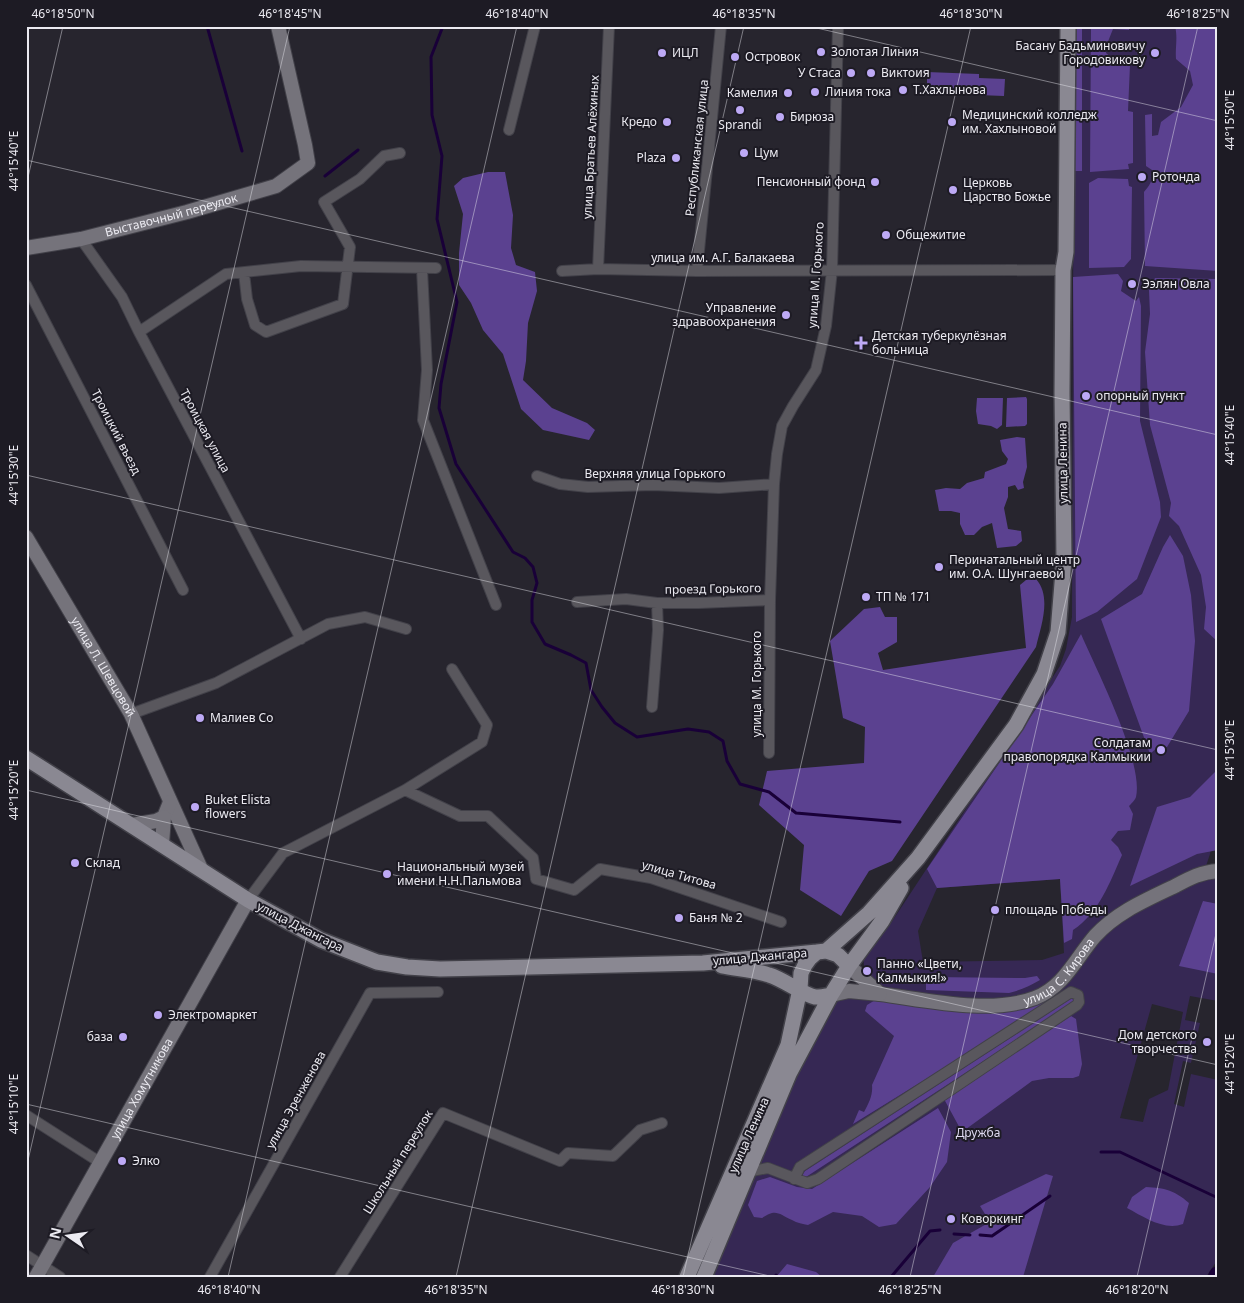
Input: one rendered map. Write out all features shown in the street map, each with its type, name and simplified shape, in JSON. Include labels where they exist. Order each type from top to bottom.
[{"type":"main road","name":"улица Ленина","points":[[822,951],[870,913],[918,858],[1016,725],[1044,674],[1058,632],[1064,559],[1062,393],[1066,252],[1068,26]]},
{"type":"main road","name":"улица Джангара","points":[[26,758],[248,900],[321,940],[377,962],[408,968],[440,969],[703,963],[822,951]]},
{"type":"main road","name":"улица Ленина","points":[[849,966],[882,921],[918,858]]},
{"type":"main road","points":[[822,951],[838,955],[849,966],[831,995],[813,997],[800,990],[801,973],[810,958],[822,951]]},
{"type":"main road","name":"улица Джангара","points":[[703,963],[768,974],[800,990]]},
{"type":"main road","name":"улица Ленина","points":[[687,1277],[788,1045],[800,990]]},
{"type":"main road","name":"улица Ленина","points":[[704,1277],[789,1074],[831,995]]},
{"type":"street","name":"Выставочный переулок","points":[[26,248],[81,239],[187,212],[276,186],[308,163],[278,26]]},
{"type":"street","points":[[509,130],[535,26]]},
{"type":"street","name":"улица Братьев Алёхиных","points":[[598,269],[609,26]]},
{"type":"street","name":"Республиканская улица","points":[[697,272],[721,26]]},
{"type":"street","name":"улица М. Горького","points":[[769,753],[770,600],[774,484],[782,426],[792,406],[816,370],[826,326],[832,270],[838,26]]},
{"type":"street","points":[[244,273],[247,299],[255,325],[266,332],[343,304],[350,247],[324,202],[360,180],[384,156],[400,153]]},
{"type":"street","name":"Троицкая улица","points":[[81,239],[122,298],[301,639]]},
{"type":"street","points":[[139,332],[226,274],[301,266],[436,268]]},
{"type":"street","points":[[422,269],[427,370],[423,420],[496,604]]},
{"type":"street","name":"улица им. А.Г. Балакаева","points":[[562,271],[598,269],[697,272],[1064,270]]},
{"type":"street","name":"Троицкий въезд","points":[[26,285],[183,590]]},
{"type":"street","name":"Верхняя улица Горького","points":[[536,476],[560,484],[588,487],[653,485],[719,488],[774,484]]},
{"type":"street","name":"улица Л. Шевцовой","points":[[26,537],[131,714],[201,869]]},
{"type":"street","name":"проезд Горького","points":[[577,602],[626,599],[657,603],[770,600]]},
{"type":"street","name":"проезд Горького","points":[[652,708],[658,630],[657,603]]},
{"type":"street","points":[[131,714],[216,683],[328,624],[365,617],[406,629]]},
{"type":"street","points":[[248,900],[283,853],[404,790],[482,742],[487,725],[452,669]]},
{"type":"street","name":"улица Титова","points":[[404,790],[460,816],[488,816],[533,858],[536,879],[574,890],[600,869],[652,878],[782,922]]},
{"type":"street","points":[[162,844],[164,818],[170,802]]},
{"type":"street","points":[[132,825],[164,818]]},
{"type":"street","name":"улица С. Кирова","points":[[831,995],[849,991],[975,1006],[1010,1004],[1036,998],[1057,985],[1066,976],[1095,936],[1126,910],[1192,876],[1204,872],[1218,872]]},
{"type":"street","name":"улица Хомутникова","points":[[39,1272],[248,900]]},
{"type":"street","points":[[849,966],[880,994]]},
{"type":"street","name":"улица Эренженова","points":[[210,1277],[370,993],[438,992]]},
{"type":"street","points":[[747,1172],[768,1168],[794,1179],[807,1183],[818,1179],[1077,1005],[1079,1002],[1078,995],[1071,992],[800,1167],[794,1179]]},
{"type":"street","name":"Школьный переулок","points":[[340,1277],[443,1113],[560,1161],[568,1153],[613,1156],[640,1130],[662,1123]]},
{"type":"street","points":[[26,1115],[101,1163]]},
{"type":"street","points":[[26,1255],[39,1272],[60,1277]]},
{"type":"green space","name":"Дружба","points":[[1074,26],[1218,26],[1218,807],[1210,854],[1204,872],[1218,874],[1218,1001],[1190,996],[1185,1020],[1200,1023],[1191,1063],[1183,1061],[1174,1104],[1184,1107],[1191,1074],[1218,1080],[1218,1259],[1206,1277],[713,1277],[788,1085],[834,999],[880,990],[865,976],[863,955],[889,926],[1060,666],[1066,649],[1072,617]],"holes":[[[1060,879],[1064,953],[1042,960],[923,962],[918,931],[937,888]],[[1152,1004],[1183,1012],[1168,1090],[1149,1099],[1143,1122],[1120,1118]]]},
{"type":"shaded area","points":[[1074,26],[1082,26],[1082,171],[1074,171]]},
{"type":"shaded area","points":[[1091,26],[1129,26],[1129,30],[1113,29],[1107,44],[1106,53],[1112,58],[1111,66],[1130,65],[1128,111],[1133,112],[1133,163],[1128,164],[1129,169],[1090,172]]},
{"type":"shaded area","points":[[1175,26],[1218,26],[1218,271],[1145,266],[1144,192],[1151,182],[1152,170],[1146,166],[1145,115],[1152,114],[1152,136],[1158,135],[1161,122],[1181,107],[1193,85],[1190,71],[1176,59]]},
{"type":"shaded area","points":[[927,72],[979,74],[979,78],[1005,79],[1004,96],[927,93]]},
{"type":"shaded area","points":[[488,172],[505,172],[513,215],[511,248],[516,265],[535,272],[537,291],[528,323],[523,380],[552,408],[587,423],[595,430],[589,440],[543,430],[521,409],[503,354],[483,330],[471,303],[459,285],[459,253],[463,214],[454,186],[463,178]]},
{"type":"shaded area","points":[[1098,178],[1128,179],[1129,186],[1132,187],[1131,259],[1124,267],[1089,268],[1089,183]]},
{"type":"shaded area","points":[[1118,274],[1123,281],[1121,291],[1136,301],[1139,297],[1141,306],[1140,421],[1160,502],[1161,517],[1137,579],[1097,612],[1076,622],[1073,277]]},
{"type":"shaded area","points":[[1155,278],[1218,279],[1218,642],[1204,629],[1206,607],[1201,575],[1179,526],[1169,516],[1171,503],[1150,425],[1145,352],[1150,314],[1149,290]]},
{"type":"shaded area","points":[[1026,397],[1027,424],[1025,426],[1006,427],[1007,398]]},
{"type":"shaded area","points":[[977,398],[1003,398],[1002,425],[997,429],[978,424]]},
{"type":"shaded area","points":[[1017,437],[1025,438],[1027,467],[1023,482],[1024,488],[1018,490],[1015,485],[1008,487],[1008,497],[1004,508],[1008,529],[1021,531],[1022,541],[1016,546],[997,548],[992,523],[982,527],[974,535],[965,535],[960,524],[960,513],[939,511],[935,490],[946,488],[960,489],[967,483],[984,478],[985,472],[1006,464],[1008,459],[1002,451],[1000,440]]},
{"type":"shaded area","points":[[1170,535],[1183,556],[1191,595],[1195,641],[1189,711],[1167,747],[1159,746],[1150,754],[1101,619],[1142,594]]},
{"type":"shaded area","points":[[1036,579],[1041,586],[1043,594],[1044,612],[1036,647],[892,861],[869,871],[841,916],[800,890],[804,845],[759,805],[767,771],[864,763],[865,727],[843,718],[830,641],[864,609],[880,607],[885,617],[897,617],[897,642],[878,653],[883,670],[1026,648],[1020,585],[1026,580]]},
{"type":"shaded area","points":[[1081,634],[1126,739],[1137,781],[1136,797],[1129,806],[1133,814],[1130,830],[1118,831],[1111,840],[1118,847],[1122,855],[1097,906],[1073,930],[1072,939],[1064,943],[1060,879],[937,888],[927,869],[1053,684]]},
{"type":"shaded area","points":[[1218,769],[1218,850],[1197,854],[1130,886],[1157,807],[1190,797]]},
{"type":"shaded area","points":[[1203,901],[1218,904],[1218,974],[1179,966]]},
{"type":"shaded area","points":[[1037,976],[1040,980],[1025,988],[1009,993],[926,990],[926,982],[930,983],[930,977],[1025,978]]},
{"type":"shaded area","points":[[1061,992],[1064,994],[853,1124],[859,1110],[864,1112],[868,1105],[872,1085],[894,1036],[865,1011],[867,1005],[877,999],[916,1005],[1015,1011],[1042,1002]]},
{"type":"shaded area","points":[[1072,998],[1074,1002],[806,1177],[803,1176],[805,1171]]},
{"type":"shaded area","points":[[1071,1016],[1076,1019],[1082,1064],[1079,1076],[1032,1081],[962,1132],[944,1099]]},
{"type":"shaded area","points":[[938,1108],[951,1132],[947,1162],[930,1187],[896,1224],[879,1227],[862,1216],[833,1212],[808,1225],[796,1222],[777,1213],[771,1213],[762,1218],[754,1217],[748,1205],[757,1181],[770,1177],[797,1187],[812,1189]]},
{"type":"shaded area","points":[[1046,1174],[1053,1176],[1023,1277],[933,1277],[953,1243],[990,1222],[980,1206]]},
{"type":"shaded area","points":[[1146,1187],[1169,1190],[1189,1203],[1183,1224],[1169,1226],[1161,1224],[1127,1208],[1132,1197]]},
{"type":"shaded area","points":[[787,1264],[816,1272],[822,1277],[776,1277]]},
{"type":"waterway","points":[[207,26],[242,151]]},
{"type":"waterway","points":[[443,26],[431,57],[432,115],[442,156],[437,219],[457,302],[441,384],[439,408],[456,464],[513,552],[525,558],[533,567],[537,583],[532,600],[532,622],[545,644],[586,663],[591,690],[602,707],[615,723],[637,737],[688,729],[709,732],[723,741],[727,761],[740,784],[769,792],[796,813],[900,822]]},
{"type":"waterway","points":[[325,176],[358,150]]},
{"type":"waterway","points":[[1101,1152],[1120,1152],[1218,1198]]},
{"type":"waterway","points":[[980,1235],[992,1236],[1050,1196]]},
{"type":"waterway","points":[[891,1277],[930,1231],[940,1230]]},
{"type":"waterway","points":[[954,1234],[970,1235]]},
{"type":"place","name":"Золотая Линия","points":[[821,52]]},
{"type":"place","name":"ИЦЛ","points":[[662,53]]},
{"type":"place","name":"Басану Бадьминовичу Городовикову","points":[[1155,53]]},
{"type":"place","name":"Островок","points":[[735,57]]},
{"type":"place","name":"У Стаса","points":[[851,73]]},
{"type":"place","name":"Виктоия","points":[[871,73]]},
{"type":"place","name":"Т.Хахлынова","points":[[903,90]]},
{"type":"place","name":"Линия тока","points":[[815,92]]},
{"type":"place","name":"Камелия","points":[[788,93]]},
{"type":"place","name":"Sprandi","points":[[740,110]]},
{"type":"place","name":"Бирюза","points":[[780,117]]},
{"type":"place","name":"Кредо","points":[[667,122]]},
{"type":"place","name":"Медицинский колледж им. Хахлыновой","points":[[952,122]]},
{"type":"place","name":"Цум","points":[[744,153]]},
{"type":"place","name":"Plaza","points":[[676,158]]},
{"type":"place","name":"Ротонда","points":[[1142,177]]},
{"type":"place","name":"Пенсионный фонд","points":[[875,182]]},
{"type":"place","name":"Церковь Царство Божье","points":[[953,190]]},
{"type":"place","name":"Общежитие","points":[[886,235]]},
{"type":"place","name":"Ээлян Овла","points":[[1132,284]]},
{"type":"place","name":"Управление здравоохранения","points":[[786,315]]},
{"type":"place","name":"Детская туберкулёзная больница","points":[[861,343]]},
{"type":"place","name":"опорный пункт","points":[[1086,396]]},
{"type":"place","name":"Перинатальный центр им. О.А. Шунгаевой","points":[[939,567]]},
{"type":"place","name":"ТП № 171","points":[[866,597]]},
{"type":"place","name":"Малиев Со","points":[[200,718]]},
{"type":"place","name":"Солдатам правопорядка Калмыкии","points":[[1161,750]]},
{"type":"place","name":"Buket Elista flowers","points":[[195,807]]},
{"type":"place","name":"Склад","points":[[75,863]]},
{"type":"place","name":"Национальный музей имени Н.Н.Пальмова","points":[[387,874]]},
{"type":"place","name":"площадь Победы","points":[[995,910]]},
{"type":"place","name":"Баня № 2","points":[[679,918]]},
{"type":"place","name":"Панно «Цвети, Калмыкия!»","points":[[867,971]]},
{"type":"place","name":"Электромаркет","points":[[158,1015]]},
{"type":"place","name":"база","points":[[123,1037]]},
{"type":"place","name":"Дом детского творчества","points":[[1207,1042]]},
{"type":"place","name":"Элко","points":[[122,1161]]},
{"type":"place","name":"Коворкинг","points":[[951,1219]]}]
